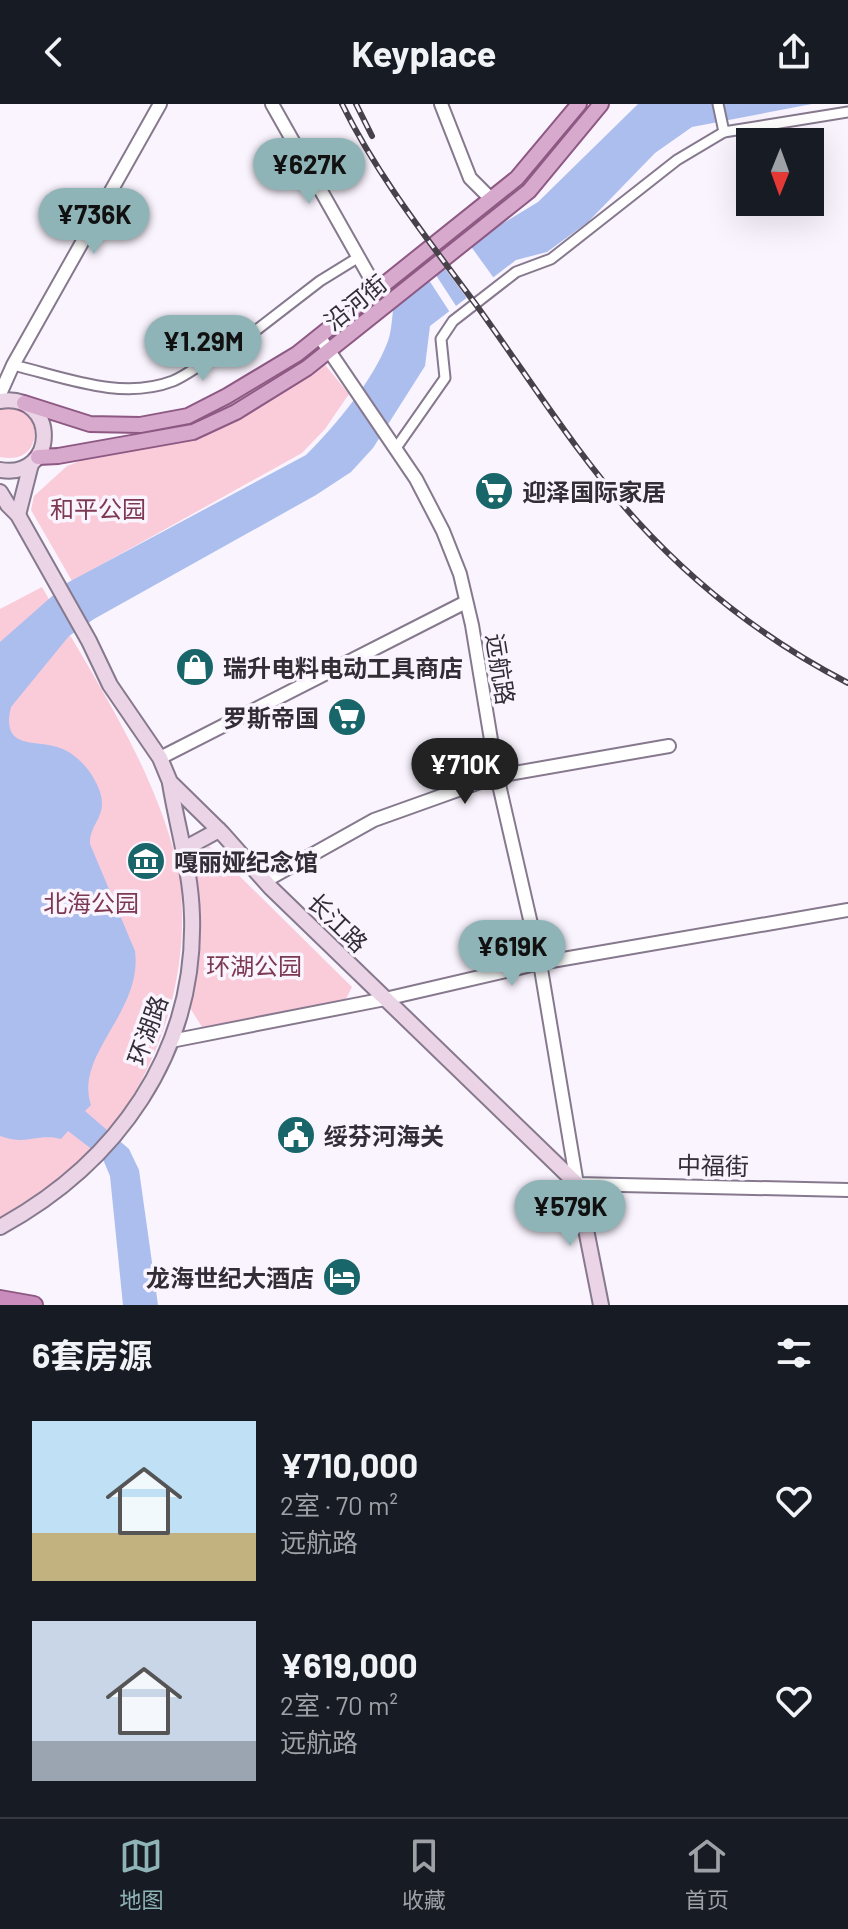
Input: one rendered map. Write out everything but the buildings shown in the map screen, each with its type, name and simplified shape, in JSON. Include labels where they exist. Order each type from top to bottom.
[{"type":"highway","points":[[0,1299],[34,1305]]},
{"type":"main road","name":"沿河街","points":[[24,403],[90,424],[140,425],[188,416],[239,389],[297,354],[517,178],[579,104]]},
{"type":"main road","name":"沿河街","points":[[34,460],[193,432],[236,412],[307,368],[529,191],[601,104]]},
{"type":"main road","points":[[0,394],[24,403],[43,423],[44,444],[34,460],[18,515]]},
{"type":"main road","points":[[0,401],[24,403]]},
{"type":"main road","points":[[0,470],[14,471],[34,460]]},
{"type":"main road","name":"长江路","points":[[0,492],[18,515],[89,641],[110,685],[160,758],[170,782],[265,881],[577,1184]]},
{"type":"main road","name":"环湖路","points":[[0,1227],[56,1192],[93,1161],[121,1129],[155,1077],[171,1041],[182,1003],[192,935],[184,849],[170,782]]},
{"type":"main road","points":[[184,849],[219,830]]},
{"type":"main road","points":[[577,1184],[601,1305]]},
{"type":"street","points":[[0,394],[13,365],[160,104]]},
{"type":"street","points":[[272,104],[377,290]]},
{"type":"street","points":[[441,104],[470,178],[491,199]]},
{"type":"street","points":[[718,104],[724,132]]},
{"type":"street","points":[[396,448],[445,378],[441,339],[453,321],[516,272],[551,259],[677,160],[724,132],[848,112]]},
{"type":"street","points":[[13,365],[114,389],[148,388],[174,380],[216,355],[228,352],[320,281],[359,257]]},
{"type":"street","name":"远航路","points":[[319,336],[416,479],[443,531],[460,574],[497,776],[540,963],[577,1184]]},
{"type":"street","points":[[160,758],[466,602]]},
{"type":"street","points":[[265,881],[374,820],[497,776],[669,746]]},
{"type":"street","points":[[171,1041],[385,999],[540,963],[848,910]]},
{"type":"street","name":"中福街","points":[[577,1184],[848,1190]]},
{"type":"green space","name":"和平公园","points":[[322,361],[349,394],[325,429],[302,453],[72,581],[31,510],[34,496],[67,466],[93,456],[197,436]]},
{"type":"green space","points":[[0,403],[31,413],[34,439],[27,452],[20,456],[0,457]]},
{"type":"green space","name":"北海公园","points":[[42,587],[103,691],[156,799],[181,880],[181,946],[176,980],[157,1046],[126,1107],[75,1169],[0,1219],[0,609]]},
{"type":"green space","name":"环湖公园","points":[[209,846],[352,987],[345,1001],[202,1027],[190,1008],[198,932],[195,856]]},
{"type":"water","points":[[638,104],[812,104],[692,127],[655,153],[588,222],[547,252],[516,260],[430,326],[425,366],[373,448],[351,472],[69,636],[11,707],[9,721],[16,737],[67,751],[85,766],[97,785],[102,808],[90,844],[135,951],[135,973],[129,994],[92,1068],[88,1086],[91,1105],[85,1111],[129,1149],[139,1170],[158,1305],[123,1305],[110,1176],[102,1157],[68,1131],[61,1139],[17,1140],[0,1136],[0,642],[67,583],[306,455],[341,416],[373,371],[389,337],[394,303],[472,242],[538,202]]},
{"type":"pier","points":[[467,241],[496,281],[469,301],[440,262]]},
{"type":"pier","points":[[432,269],[458,309],[451,314],[425,274]]},
{"type":"railway","points":[[342,104],[405,208],[615,496],[660,545],[735,611],[790,650],[848,683]]},
{"type":"railway","points":[[356,104],[372,136]]},
{"type":"place","name":"迎泽国际家居","points":[[494,491]]},
{"type":"place","name":"瑞升电料电动工具商店","points":[[195,667]]},
{"type":"place","name":"罗斯帝国","points":[[347,717]]},
{"type":"place","name":"嘎丽娅纪念馆","points":[[146,861]]},
{"type":"place","name":"绥芬河海关","points":[[296,1135]]},
{"type":"place","name":"龙海世纪大酒店","points":[[342,1277]]}]
